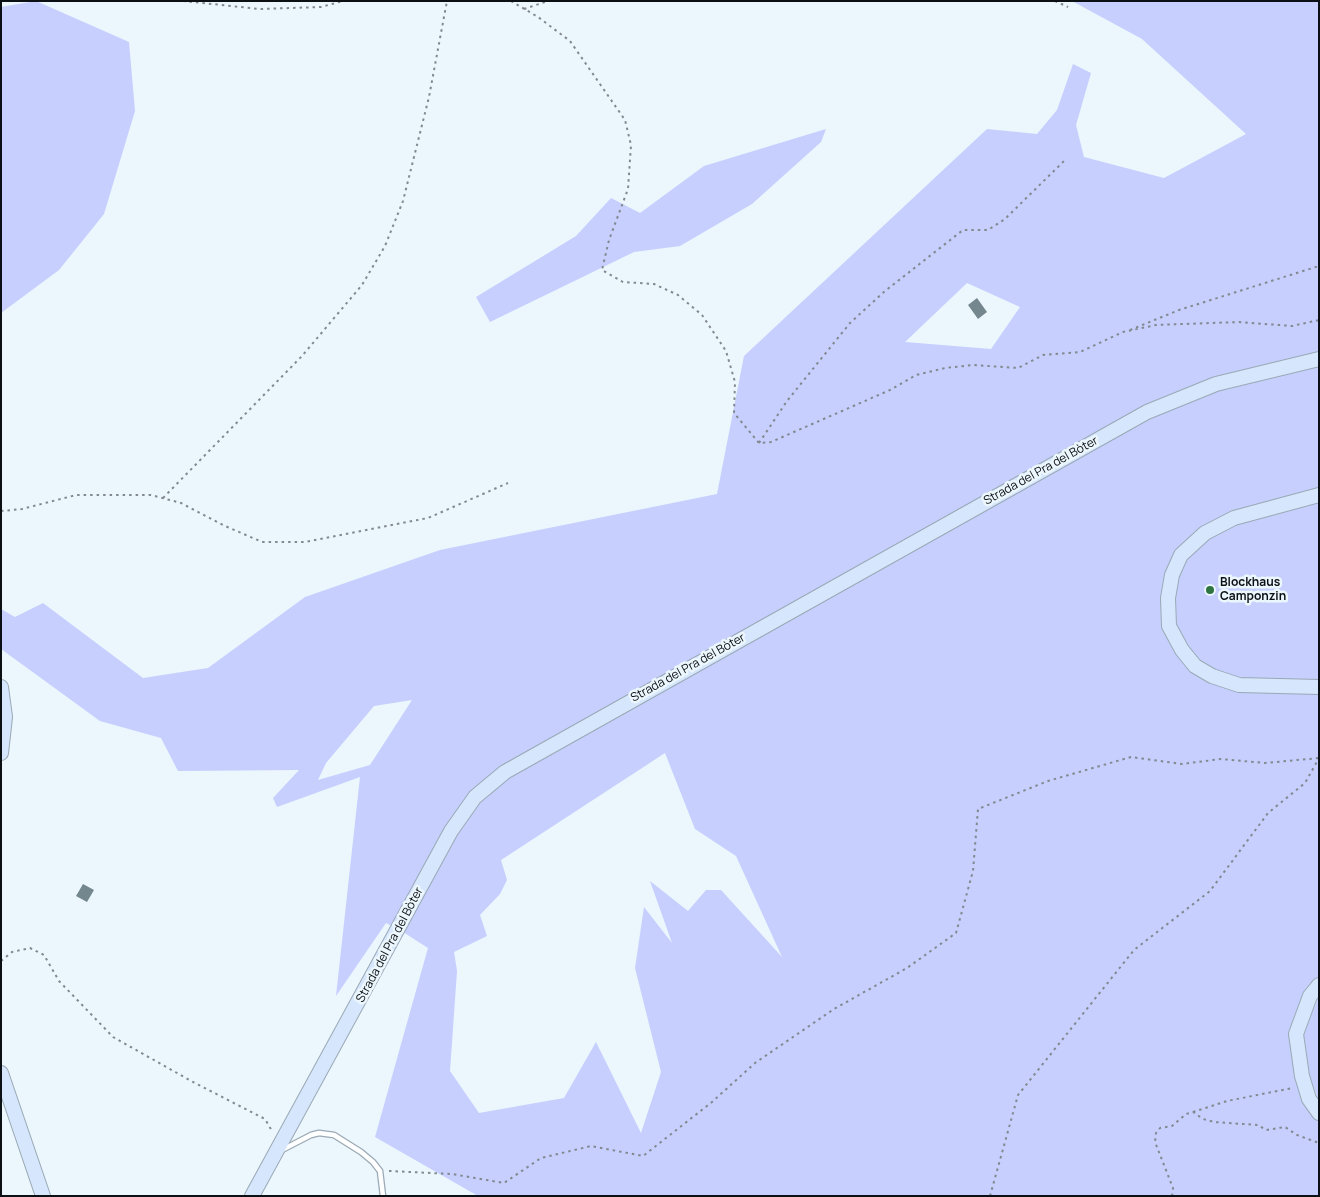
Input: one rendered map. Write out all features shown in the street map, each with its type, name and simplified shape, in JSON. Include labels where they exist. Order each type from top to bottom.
[{"type":"main road","name":"Strada del Pra del Bòter","points":[[252,1196],[451,831],[474,797],[505,772],[1147,412],[1216,384],[1319,359]]},
{"type":"main road","points":[[1319,495],[1234,518],[1205,533],[1181,555],[1172,575],[1168,598],[1169,626],[1182,650],[1196,666],[1212,676],[1239,685],[1319,687]]},
{"type":"main road","points":[[1,687],[6,717],[1,754]]},
{"type":"main road","points":[[1319,985],[1310,996],[1296,1034],[1298,1055],[1309,1099],[1319,1113]]},
{"type":"main road","points":[[1,1073],[44,1196]]},
{"type":"lane","points":[[278,1151],[304,1138],[326,1134],[334,1135],[361,1152],[380,1171],[383,1196]]},
{"type":"path","points":[[183,1],[260,10],[321,7],[343,1]]},
{"type":"path","points":[[163,498],[302,356],[362,285],[385,246],[403,201],[429,97],[447,1]]},
{"type":"path","points":[[511,1],[570,41],[625,120],[631,145],[628,189],[609,240],[602,270],[624,282],[654,284],[678,295],[702,315],[726,351],[735,382],[734,413],[759,443]]},
{"type":"path","points":[[524,9],[548,1]]},
{"type":"path","points":[[1055,1],[1068,7]]},
{"type":"path","points":[[759,443],[793,394],[850,323],[885,291],[963,230],[988,230],[1005,219],[1064,162]]},
{"type":"path","points":[[759,443],[780,438],[890,390],[916,376],[946,368],[973,365],[1018,368],[1043,355],[1080,352],[1123,332],[1179,310],[1319,266]]},
{"type":"path","points":[[1123,332],[1156,325],[1239,322],[1292,326],[1319,320]]},
{"type":"path","points":[[1,511],[22,509],[76,495],[151,495],[182,503],[222,526],[262,542],[305,542],[406,520],[428,518],[508,483]]},
{"type":"path","points":[[380,1171],[452,1174],[504,1183],[541,1158],[591,1146],[643,1156],[712,1102],[755,1064],[834,1009],[907,968],[956,933],[973,872],[978,809],[1048,781],[1131,758],[1182,764],[1221,759],[1265,763],[1319,758]]},
{"type":"path","points":[[989,1196],[1018,1095],[1134,950],[1210,891],[1268,813],[1305,783],[1319,758]]},
{"type":"path","points":[[1,961],[12,952],[30,948],[44,955],[58,981],[112,1037],[265,1120],[271,1127]]},
{"type":"path","points":[[1172,1196],[1172,1188],[1155,1142],[1156,1133],[1160,1128],[1172,1126],[1186,1114],[1227,1101],[1267,1095],[1305,1085]]},
{"type":"path","points":[[1193,1112],[1203,1119],[1214,1122],[1258,1125],[1266,1130],[1286,1127],[1297,1135],[1319,1143]]},
{"type":"shaded area","points":[[36,1],[129,42],[135,111],[104,214],[59,270],[1,313],[1,7]]},
{"type":"shaded area","points":[[1072,1],[1319,1],[1319,353],[1214,378],[1144,406],[501,766],[470,793],[392,926],[386,923],[336,996],[360,777],[277,807],[273,798],[299,770],[178,771],[161,738],[100,721],[1,649],[1,609],[15,617],[43,603],[143,678],[208,668],[305,597],[440,550],[717,494],[744,356],[987,129],[1037,134],[1057,110],[1073,64],[1091,73],[1076,125],[1084,157],[1164,178],[1246,134],[1142,39]],"holes":[[[967,283],[1020,307],[991,349],[905,342]],[[412,700],[370,765],[318,780],[326,763],[374,706]]]},
{"type":"shaded area","points":[[826,129],[821,142],[752,204],[680,246],[634,252],[490,322],[476,297],[576,236],[611,198],[640,213],[704,166]]},
{"type":"shaded area","points":[[1319,365],[1319,490],[1202,528],[1162,598],[1192,670],[1319,692],[1319,976],[1306,994],[1298,1012],[1304,1101],[1319,1123],[1319,1196],[478,1196],[375,1137],[428,948],[403,932],[456,834],[478,801],[508,776],[1149,417],[1218,390]],"holes":[[[665,753],[695,829],[736,856],[782,957],[721,890],[706,890],[688,911],[650,881],[672,943],[644,907],[635,968],[661,1072],[641,1133],[596,1042],[564,1098],[479,1113],[450,1071],[457,971],[454,952],[487,936],[480,915],[500,894],[507,880],[501,860]]]},
{"type":"shaded area","points":[[1319,502],[1319,681],[1240,679],[1215,670],[1200,661],[1187,646],[1175,624],[1174,599],[1178,577],[1187,558],[1209,538],[1236,524]]},
{"type":"shaded area","points":[[1319,996],[1319,1102],[1309,1075],[1303,1035]]},
{"type":"building","points":[[977,298],[987,312],[978,319],[968,305]]},
{"type":"building","points":[[83,884],[94,890],[87,902],[76,896]]},
{"type":"place","name":"Blockhaus Camponzin","points":[[1210,590]]}]
